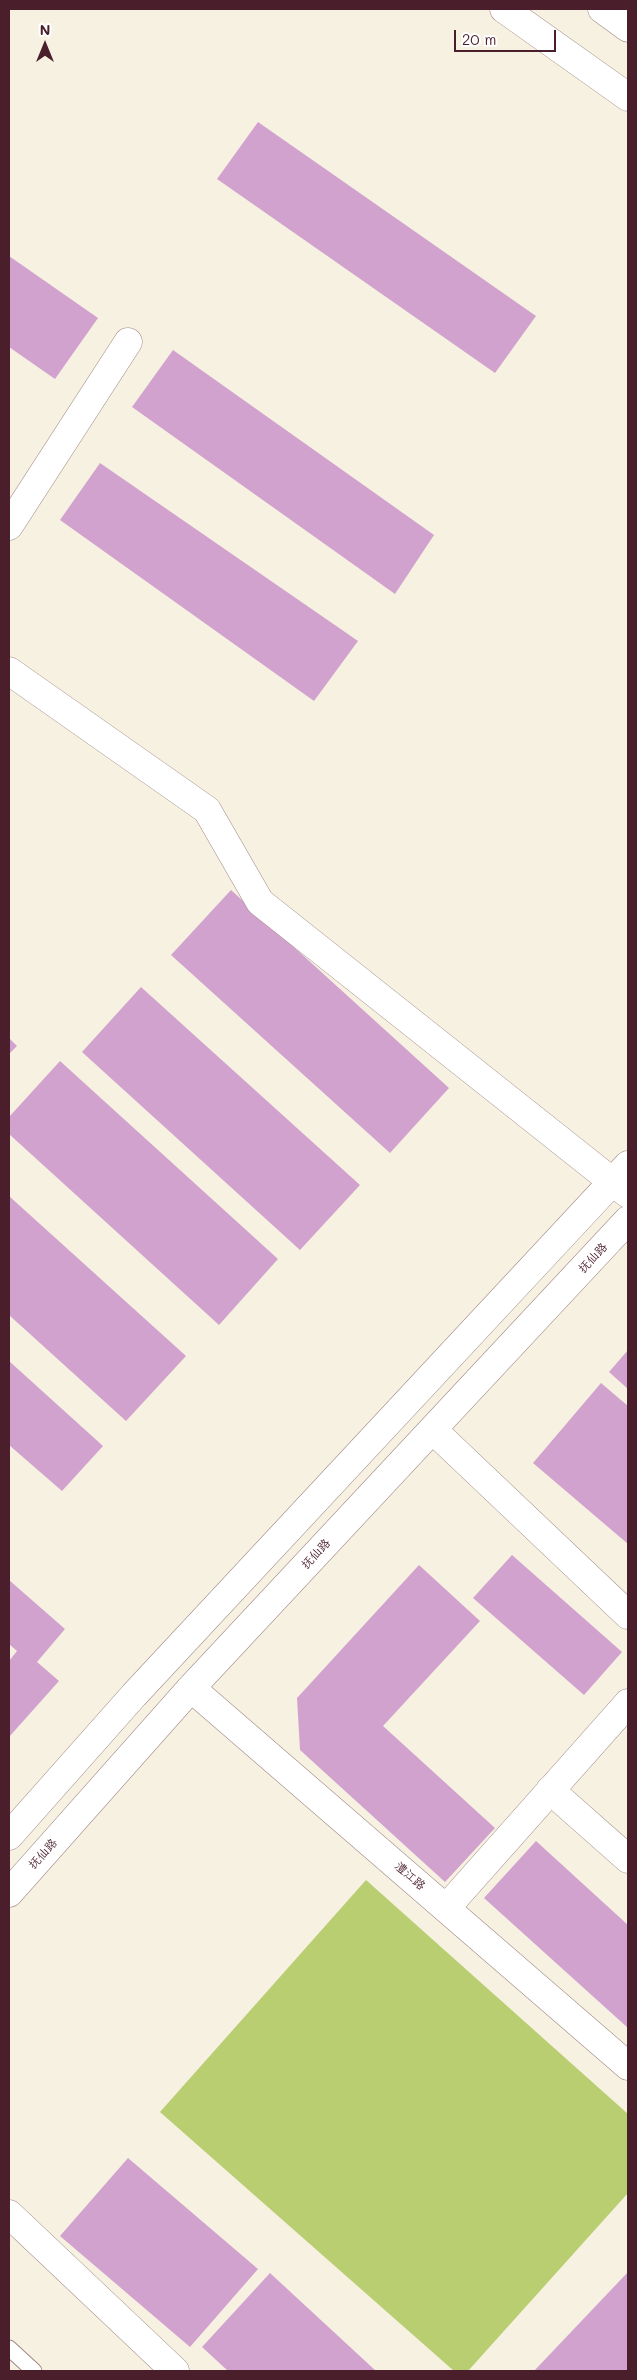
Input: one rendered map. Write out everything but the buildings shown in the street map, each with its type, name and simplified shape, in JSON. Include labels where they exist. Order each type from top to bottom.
[{"type":"street","points":[[504,9],[628,97]]},
{"type":"street","points":[[602,9],[628,28]]},
{"type":"street","points":[[9,526],[128,342]]},
{"type":"street","points":[[9,671],[207,810],[260,902],[623,1180],[134,1695],[9,1836]]},
{"type":"street","name":"抚仙路","points":[[9,1892],[191,1688],[628,1220]]},
{"type":"street","points":[[433,1430],[628,1615]]},
{"type":"street","name":"澧江路","points":[[191,1688],[447,1907],[628,2066]]},
{"type":"street","points":[[447,1907],[628,1703]]},
{"type":"street","points":[[550,1790],[628,1858]]},
{"type":"street","points":[[9,2214],[175,2371]]},
{"type":"lane","points":[[9,2348],[34,2371]]},
{"type":"green space","points":[[366,1880],[628,2114],[628,2193],[468,2371],[454,2371],[160,2112]]}]
